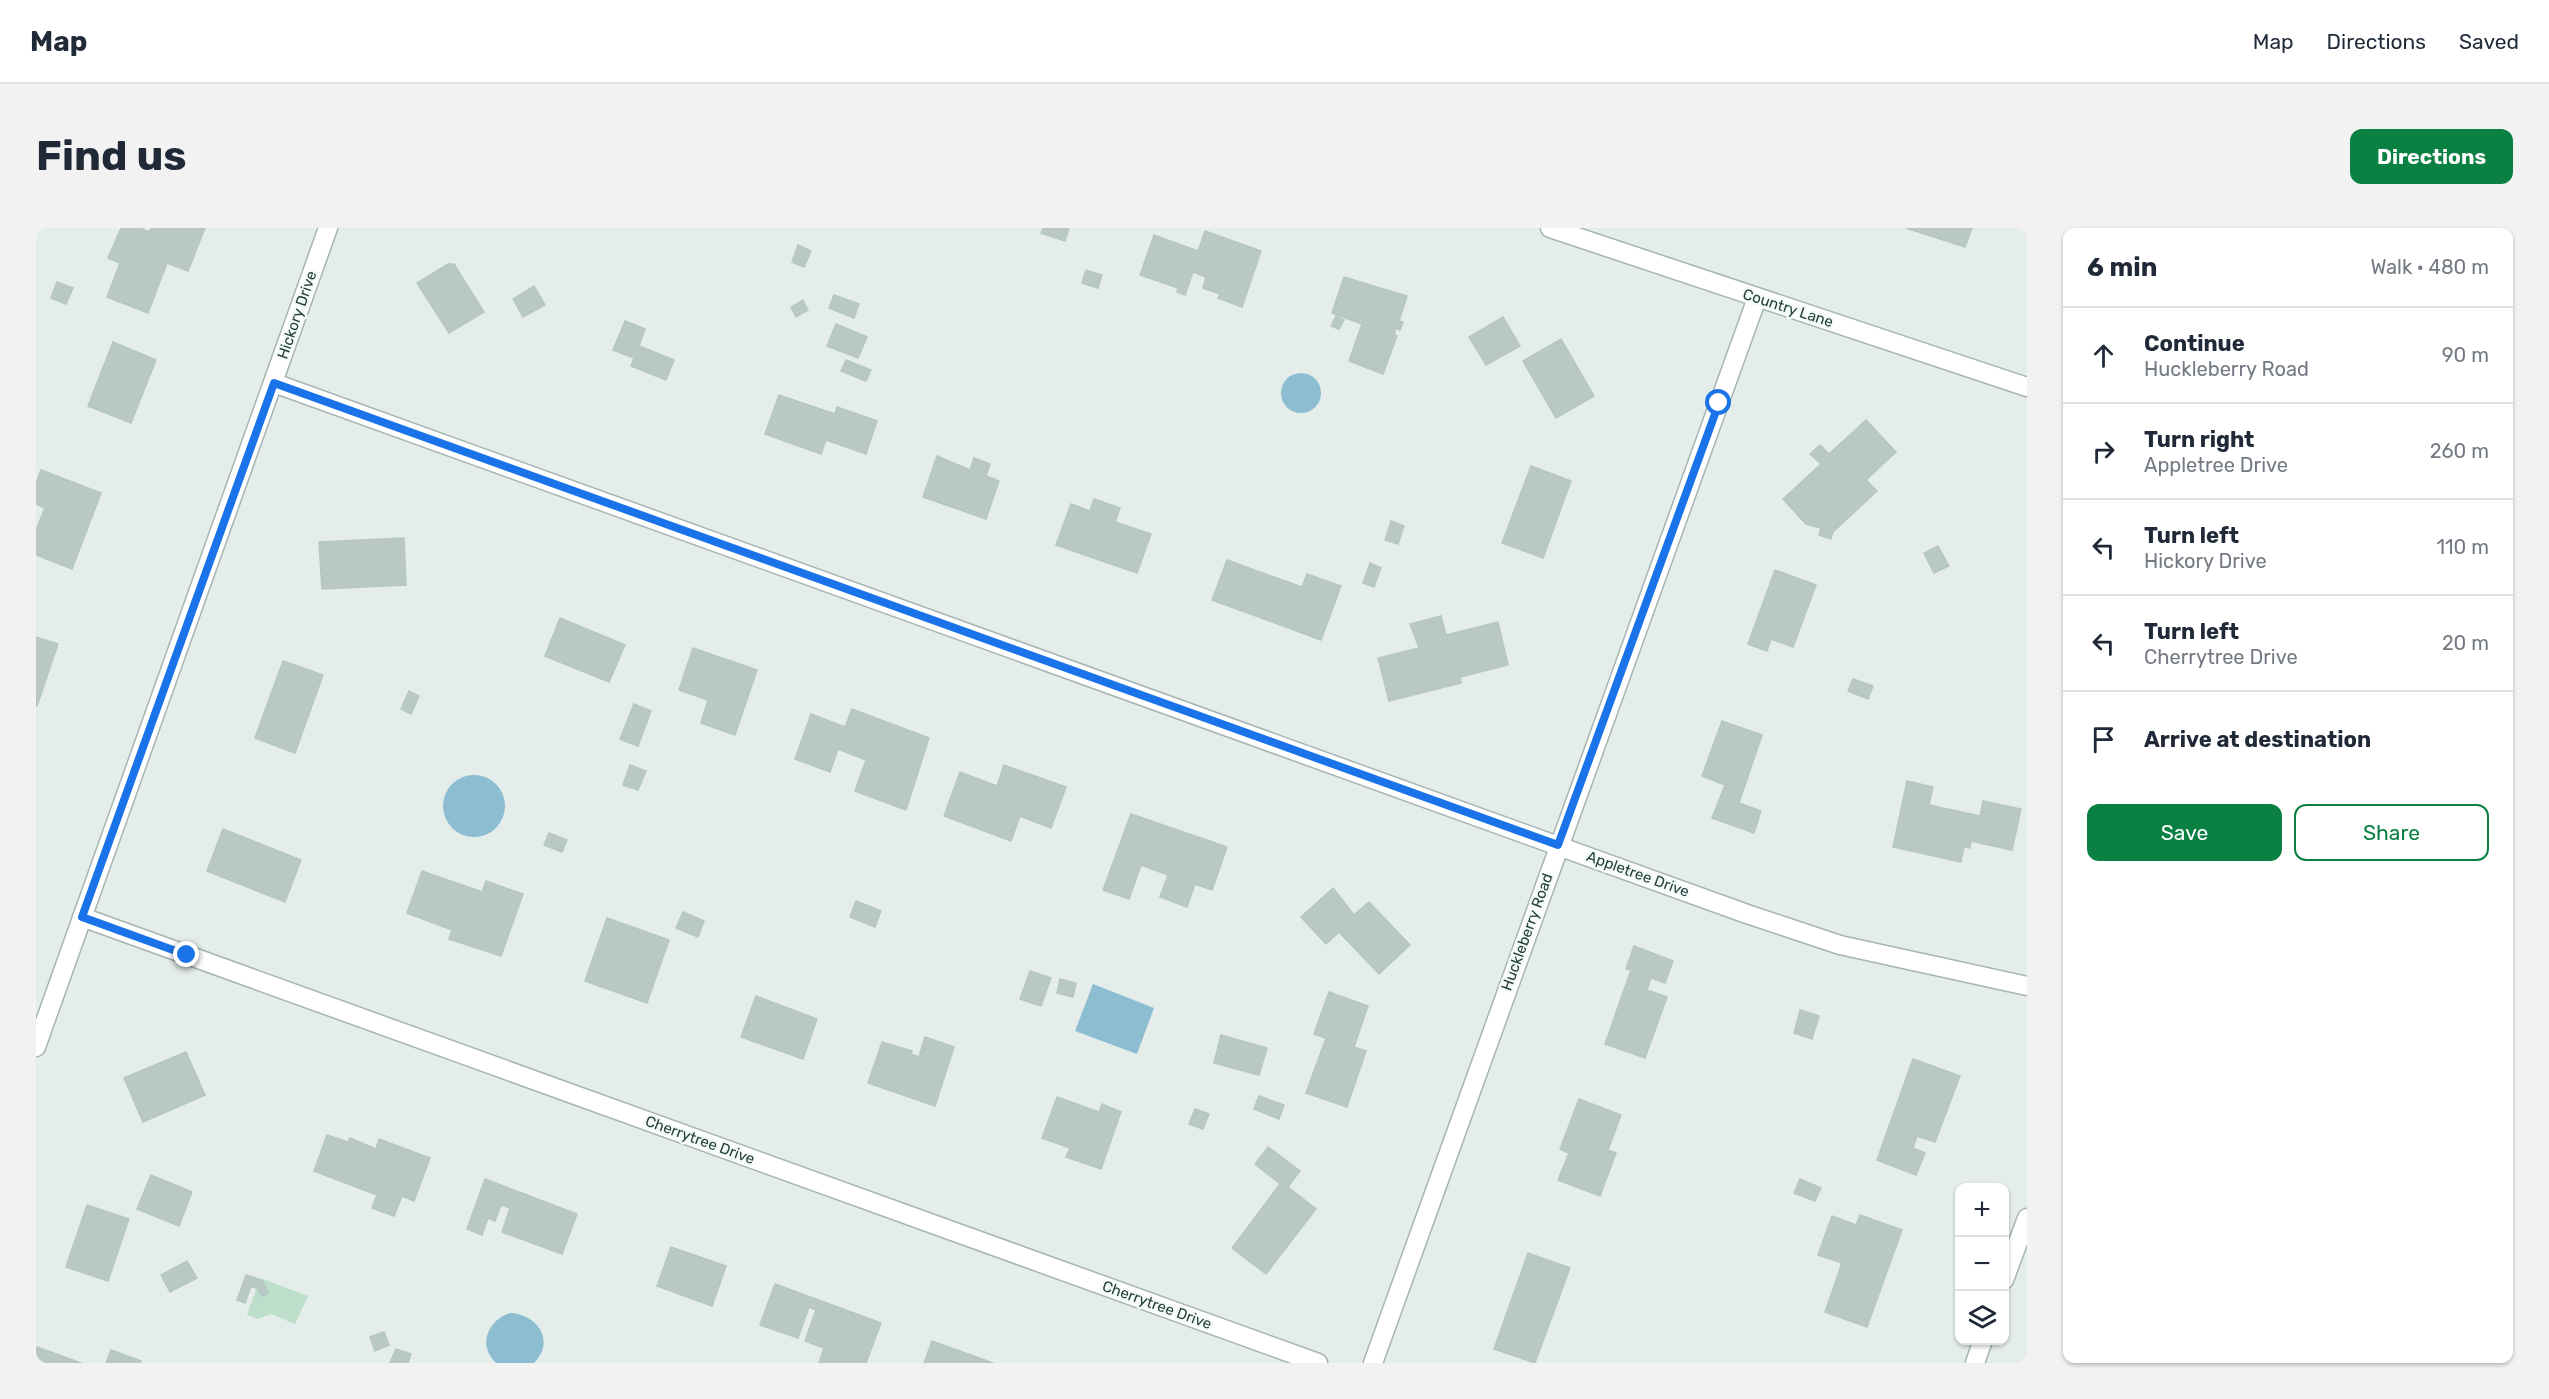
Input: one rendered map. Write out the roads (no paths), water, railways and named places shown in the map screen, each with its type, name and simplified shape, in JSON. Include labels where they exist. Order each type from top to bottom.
[{"type":"street","name":"Hickory Drive","points":[[36,1047],[328,228]]},
{"type":"street","name":"Country Lane","points":[[1550,228],[2027,387]]},
{"type":"street","name":"Huckleberry Road","points":[[1373,1363],[1757,298]]},
{"type":"street","name":"Appletree Drive","points":[[274,383],[1840,945],[2027,986]]},
{"type":"street","name":"Cherrytree Drive","points":[[82,917],[1318,1363]]},
{"type":"street","points":[[2009,1267],[2027,1218]]},
{"type":"street","points":[[1975,1363],[1982,1345]]},
{"type":"water","points":[[1301,373],[1309,374],[1315,379],[1320,385],[1320,401],[1315,407],[1309,412],[1301,413],[1293,412],[1287,407],[1282,401],[1281,393],[1282,385],[1287,379],[1293,374]]},
{"type":"water","points":[[474,775],[496,784],[505,806],[496,828],[474,837],[452,828],[443,806],[452,784]]},
{"type":"water","points":[[1093,984],[1154,1008],[1137,1054],[1075,1031]]},
{"type":"water","points":[[510,1313],[528,1318],[540,1330],[543,1346],[534,1363],[496,1363],[490,1356],[486,1341],[491,1327],[502,1316]]}]
